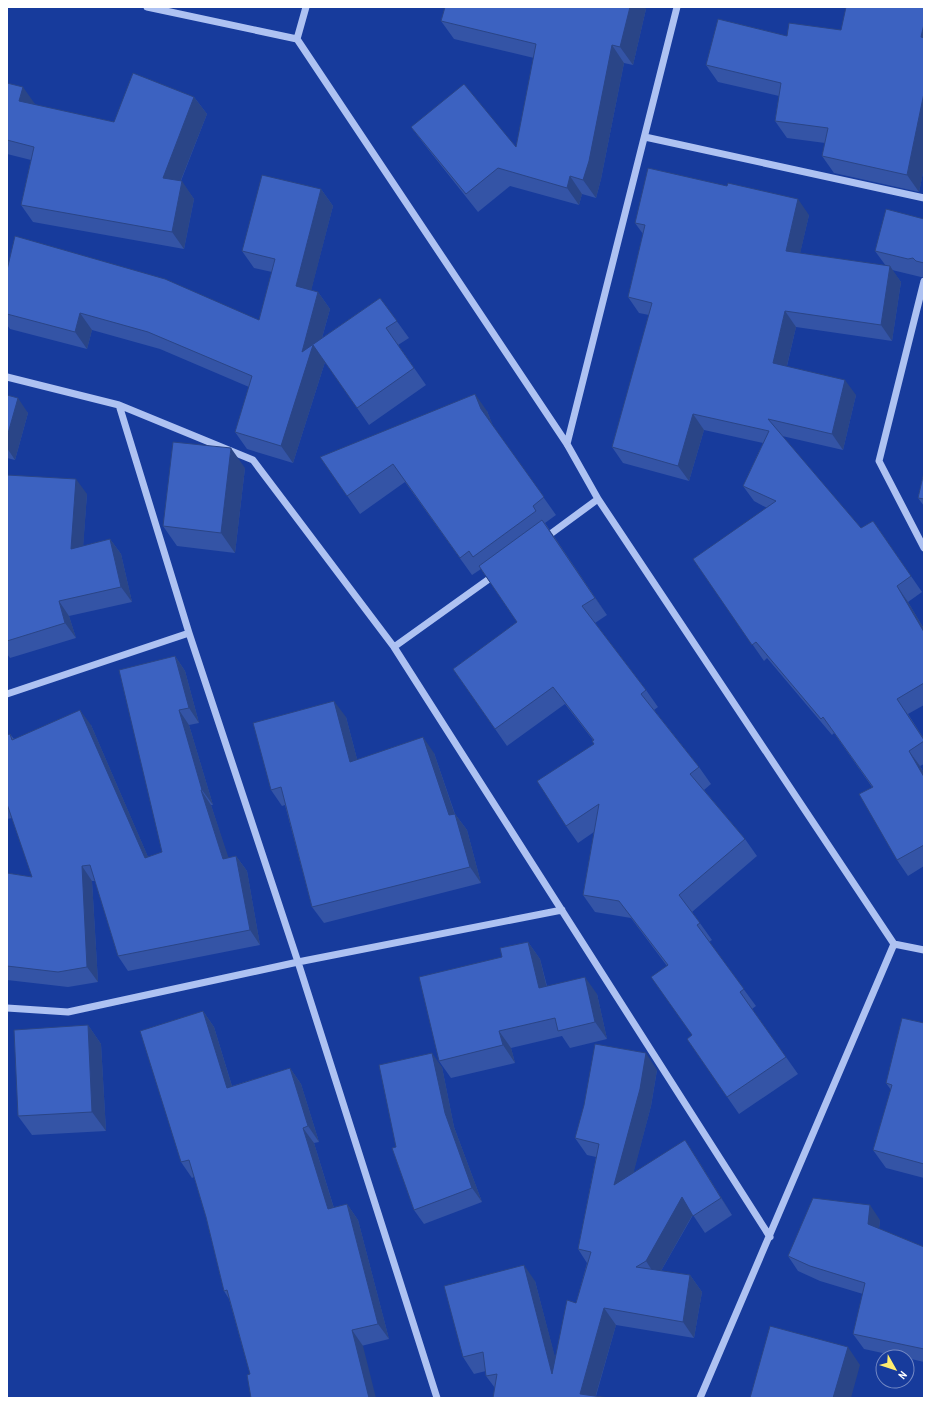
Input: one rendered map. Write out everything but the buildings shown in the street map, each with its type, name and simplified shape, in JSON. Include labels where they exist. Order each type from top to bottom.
[{"type":"street","points":[[147,7],[297,40],[567,444],[598,499],[894,944],[924,950]]},
{"type":"street","points":[[297,40],[306,7]]},
{"type":"street","points":[[567,444],[677,7]]},
{"type":"street","points":[[645,136],[924,198]]},
{"type":"street","points":[[924,281],[880,461],[924,548]]},
{"type":"street","points":[[7,378],[119,405],[254,460],[394,647],[770,1237]]},
{"type":"street","points":[[119,405],[189,633],[298,962],[438,1398]]},
{"type":"street","points":[[541,541],[598,499]]},
{"type":"street","points":[[394,647],[503,569]]},
{"type":"street","points":[[7,694],[189,633]]},
{"type":"street","points":[[7,1008],[68,1012],[298,962],[562,910]]},
{"type":"street","points":[[700,1398],[894,944]]}]
